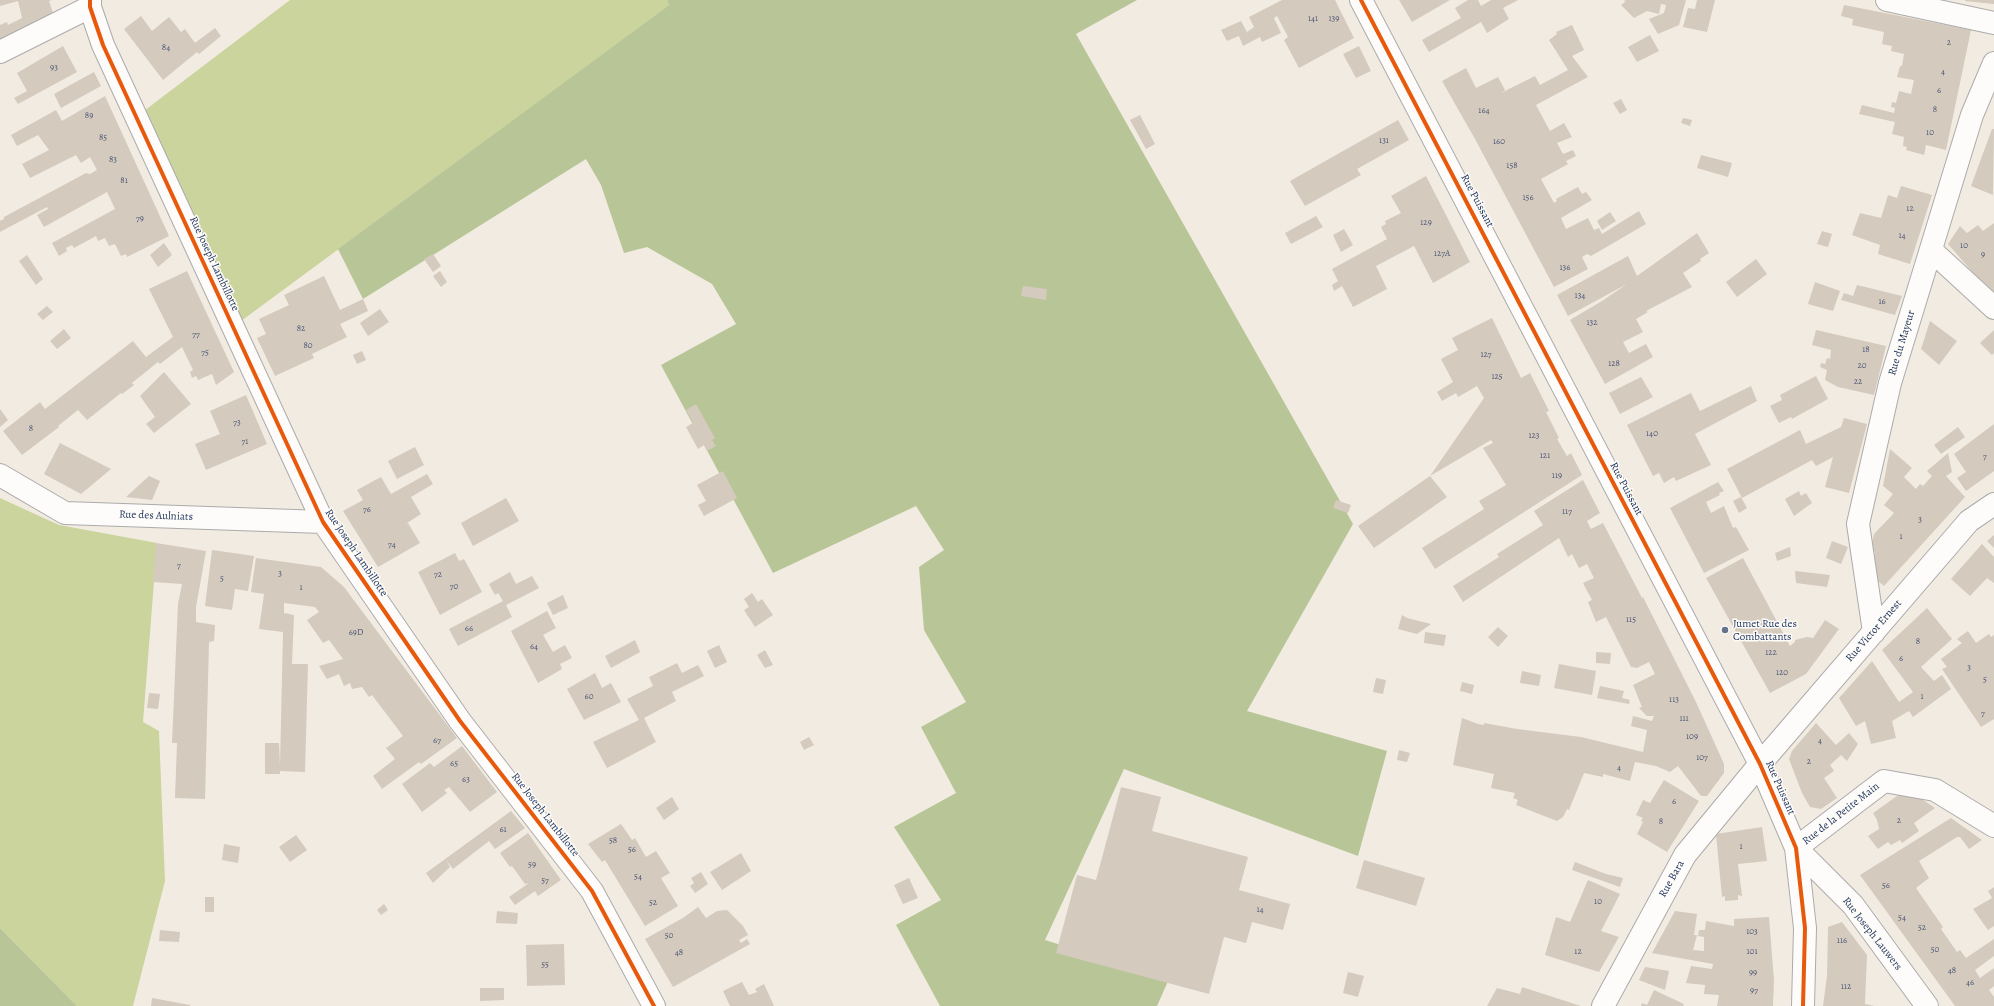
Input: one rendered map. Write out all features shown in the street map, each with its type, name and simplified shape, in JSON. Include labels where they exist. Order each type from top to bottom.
[{"type":"street","name":"Rue Puissant","points":[[1362,0],[1760,764],[1796,848],[1805,928],[1803,1006]]},
{"type":"street","points":[[1887,0],[1994,23]]},
{"type":"street","points":[[0,52],[90,3]]},
{"type":"street","name":"Rue Joseph Lambillotte","points":[[90,3],[103,45],[323,522],[460,721],[592,891],[654,1006]]},
{"type":"street","name":"Rue du Mayeur","points":[[1874,632],[1858,524],[1890,383],[1972,114],[1994,64]]},
{"type":"street","points":[[1931,250],[1994,308]]},
{"type":"street","name":"Rue des Aulniats","points":[[0,476],[65,513],[323,522]]},
{"type":"street","name":"Rue Victor Ernest","points":[[1760,764],[1969,521],[1994,504]]},
{"type":"street","name":"Rue Bara","points":[[1603,1006],[1685,855],[1760,764]]},
{"type":"street","name":"Rue de la Petite Main","points":[[1796,848],[1884,781],[1935,790],[1994,826]]},
{"type":"street","name":"Rue Joseph Lauwers","points":[[1796,848],[1853,905],[1927,1006]]},
{"type":"green space","points":[[290,0],[667,0],[669,5],[233,327],[136,117]]},
{"type":"green space","points":[[667,0],[1137,0],[1076,34],[1353,524],[1247,711],[1387,751],[1358,856],[1124,769],[1045,940],[1169,979],[1157,1006],[940,1006],[896,925],[941,900],[894,827],[956,793],[921,727],[966,702],[924,630],[919,567],[944,550],[916,506],[773,573],[661,365],[736,324],[712,284],[647,247],[624,253],[601,185],[586,159],[363,299],[338,249],[669,5]]},
{"type":"green space","points":[[0,498],[59,525],[157,543],[143,722],[159,731],[165,881],[133,1006],[77,1006],[0,928]]},
{"type":"green space","points":[[0,928],[77,1006],[0,1006]]},
{"type":"building","points":[[0,0],[52,0],[49,1],[54,16],[0,41],[0,25],[7,22],[8,25],[22,18],[18,1],[0,6]]},
{"type":"building","points":[[1282,0],[1335,0],[1354,38],[1299,68],[1284,40],[1288,37],[1277,16],[1274,18],[1281,33],[1262,42],[1260,37],[1243,46],[1239,36],[1227,41],[1221,30],[1241,21],[1247,32],[1254,27],[1249,17]]},
{"type":"building","points":[[1399,0],[1450,0],[1412,22]]},
{"type":"building","points":[[1468,0],[1478,0],[1481,6],[1491,0],[1518,0],[1503,8],[1509,19],[1487,33],[1481,22],[1429,52],[1422,40],[1461,18],[1455,8]]},
{"type":"building","points":[[1623,0],[1686,0],[1679,25],[1658,34],[1649,19],[1664,13],[1666,5],[1661,4],[1659,14],[1647,11],[1634,18],[1621,5],[1626,1]]},
{"type":"building","points":[[1697,0],[1715,0],[1707,32],[1683,27],[1688,8],[1695,9]]},
{"type":"building","points":[[1994,0],[1994,4],[1965,1]]},
{"type":"building","points":[[1844,5],[1971,30],[1946,150],[1926,145],[1924,155],[1906,150],[1907,147],[1903,146],[1904,137],[1892,134],[1895,122],[1859,114],[1862,105],[1894,113],[1895,108],[1891,107],[1892,102],[1896,103],[1899,91],[1911,94],[1914,80],[1897,77],[1900,66],[1902,66],[1904,54],[1891,51],[1892,46],[1882,44],[1884,32],[1852,25],[1853,19],[1841,16]]},
{"type":"building","points":[[141,16],[152,31],[169,17],[181,32],[185,29],[195,43],[215,28],[221,36],[199,54],[197,52],[163,80],[124,29]]},
{"type":"building","points":[[1572,25],[1584,50],[1572,56],[1588,77],[1536,105],[1550,131],[1564,123],[1572,137],[1557,143],[1563,154],[1573,150],[1576,156],[1566,161],[1568,164],[1541,179],[1554,203],[1557,201],[1556,199],[1578,187],[1582,194],[1586,192],[1592,200],[1561,218],[1566,229],[1588,218],[1594,230],[1599,228],[1602,234],[1639,211],[1646,224],[1591,256],[1587,254],[1582,257],[1588,269],[1554,287],[1475,139],[1442,81],[1466,68],[1476,88],[1498,77],[1505,90],[1501,93],[1535,76],[1540,85],[1568,70],[1549,40],[1557,34],[1556,32]]},
{"type":"building","points":[[1650,35],[1659,51],[1637,62],[1628,47]]},
{"type":"building","points":[[63,46],[77,72],[18,104],[14,98],[27,91],[17,73]]},
{"type":"building","points":[[1359,46],[1371,71],[1356,78],[1343,54]]},
{"type":"building","points":[[94,72],[101,86],[61,108],[54,94]]},
{"type":"building","points":[[105,96],[169,236],[127,257],[126,254],[121,256],[115,244],[109,246],[105,238],[98,241],[96,236],[74,248],[72,245],[66,248],[67,251],[59,256],[52,243],[115,209],[107,192],[44,227],[37,215],[48,209],[47,207],[0,232],[0,221],[4,219],[4,217],[86,173],[90,174],[97,170],[90,157],[81,163],[76,155],[30,178],[22,164],[49,150],[38,135],[17,146],[11,135],[56,110],[62,121]]},
{"type":"building","points":[[1621,99],[1627,110],[1620,114],[1613,103]]},
{"type":"building","points":[[1140,115],[1155,144],[1146,149],[1130,120]]},
{"type":"building","points":[[1683,118],[1692,120],[1690,126],[1681,123]]},
{"type":"building","points":[[1398,120],[1409,140],[1357,169],[1361,175],[1305,206],[1290,181]]},
{"type":"building","points":[[1992,129],[1994,129],[1993,195],[1971,186]]},
{"type":"building","points":[[1701,155],[1732,163],[1728,177],[1697,168]]},
{"type":"building","points":[[1426,176],[1470,262],[1433,283],[1414,246],[1376,266],[1387,289],[1353,307],[1342,286],[1334,291],[1332,285],[1338,281],[1332,269],[1387,239],[1381,227],[1386,224],[1385,221],[1401,213],[1391,196]]},
{"type":"building","points":[[1901,186],[1932,195],[1910,264],[1878,254],[1880,245],[1852,235],[1860,213],[1881,218],[1888,195],[1897,198]]},
{"type":"building","points":[[1610,212],[1616,221],[1602,230],[1597,221]]},
{"type":"building","points":[[1316,216],[1323,227],[1291,244],[1285,233]]},
{"type":"building","points":[[1994,223],[1994,297],[1948,244],[1960,226],[1967,233],[1978,225],[1983,231]]},
{"type":"building","points":[[1344,229],[1353,245],[1341,252],[1333,235]]},
{"type":"building","points":[[1822,231],[1832,234],[1828,247],[1817,244]]},
{"type":"building","points":[[1697,233],[1709,253],[1700,259],[1701,261],[1683,273],[1692,287],[1646,311],[1648,312],[1636,319],[1643,332],[1623,342],[1629,353],[1646,344],[1653,357],[1605,384],[1570,320],[1627,284],[1568,316],[1557,295],[1628,256],[1637,276]]},
{"type":"building","points":[[164,243],[172,255],[158,267],[150,255]]},
{"type":"building","points":[[433,254],[441,266],[433,272],[424,259]]},
{"type":"building","points":[[27,255],[43,279],[36,285],[19,261]]},
{"type":"building","points":[[1756,259],[1767,274],[1737,297],[1726,282]]},
{"type":"building","points":[[187,271],[234,372],[216,385],[212,374],[198,380],[196,376],[192,378],[190,372],[193,370],[182,347],[160,364],[158,362],[132,383],[134,385],[122,394],[121,393],[87,420],[78,410],[58,426],[59,427],[22,455],[3,431],[40,402],[45,409],[133,341],[146,357],[173,337],[149,289]]},
{"type":"building","points":[[440,271],[447,282],[441,287],[433,276]]},
{"type":"building","points":[[324,276],[340,310],[363,299],[368,311],[340,324],[347,337],[312,354],[314,358],[275,376],[257,338],[266,334],[259,319],[289,305],[284,295]]},
{"type":"building","points":[[1815,282],[1840,291],[1833,311],[1808,304]]},
{"type":"building","points":[[1857,285],[1902,296],[1895,315],[1841,300],[1844,293],[1853,296]]},
{"type":"building","points":[[1023,286],[1047,289],[1046,300],[1021,296]]},
{"type":"building","points":[[47,306],[53,312],[43,320],[37,314]]},
{"type":"building","points":[[380,309],[389,322],[368,336],[360,323]]},
{"type":"building","points":[[1492,318],[1521,378],[1530,373],[1549,411],[1546,412],[1559,438],[1557,439],[1567,456],[1571,453],[1582,475],[1435,569],[1422,548],[1484,509],[1479,501],[1506,485],[1483,448],[1493,443],[1491,440],[1430,476],[1484,398],[1477,386],[1458,397],[1456,393],[1442,401],[1437,392],[1453,382],[1441,359],[1458,350],[1452,338]]},
{"type":"building","points":[[1930,321],[1957,341],[1939,365],[1921,349]]},
{"type":"building","points":[[64,329],[71,338],[57,349],[50,341]]},
{"type":"building","points":[[1816,330],[1886,346],[1874,395],[1838,387],[1825,380],[1827,370],[1820,367],[1821,363],[1825,364],[1827,358],[1830,359],[1831,350],[1812,345]]},
{"type":"building","points":[[1994,330],[1994,353],[1992,355],[1980,343]]},
{"type":"building","points":[[362,351],[366,360],[357,364],[353,355]]},
{"type":"building","points":[[164,372],[191,404],[154,433],[146,424],[155,417],[140,396]]},
{"type":"building","points":[[1816,376],[1828,399],[1792,419],[1791,417],[1779,423],[1770,406],[1782,400],[1780,395]]},
{"type":"building","points":[[1641,377],[1653,397],[1620,414],[1609,393]]},
{"type":"building","points":[[1751,386],[1757,401],[1695,434],[1711,465],[1676,481],[1674,477],[1664,483],[1659,473],[1653,476],[1627,425],[1691,393],[1700,411]]},
{"type":"building","points":[[246,395],[267,444],[206,470],[195,444],[220,434],[210,411]]},
{"type":"building","points":[[696,404],[715,438],[712,440],[716,446],[707,451],[704,445],[698,449],[686,427],[693,423],[686,410]]},
{"type":"building","points":[[0,409],[8,420],[0,427]]},
{"type":"building","points":[[1844,418],[1867,424],[1849,493],[1825,487],[1833,457],[1816,466],[1812,460],[1742,498],[1727,469],[1800,430],[1806,444],[1841,427]]},
{"type":"building","points":[[1994,424],[1994,471],[1966,491],[1957,478],[1966,472],[1954,454]]},
{"type":"building","points":[[1958,427],[1965,437],[1941,454],[1934,445]]},
{"type":"building","points":[[60,443],[111,469],[81,494],[44,474]]},
{"type":"building","points":[[415,447],[424,465],[397,479],[388,461]]},
{"type":"building","points":[[1890,449],[1912,468],[1904,477],[1916,489],[1920,484],[1923,486],[1932,476],[1927,471],[1948,453],[1952,472],[1946,476],[1965,497],[1884,586],[1873,577],[1875,552],[1871,548],[1874,534],[1894,513],[1884,505],[1893,494],[1883,486]]},
{"type":"building","points":[[723,471],[737,498],[704,516],[698,505],[706,501],[697,485]]},
{"type":"building","points":[[427,474],[433,484],[411,497],[421,514],[404,525],[408,523],[420,543],[378,567],[343,511],[363,500],[357,490],[381,477],[391,494]]},
{"type":"building","points":[[149,476],[160,481],[152,500],[126,497]]},
{"type":"building","points":[[1430,476],[1447,497],[1374,548],[1358,526]]},
{"type":"building","points":[[1583,480],[1600,513],[1587,521],[1591,529],[1603,523],[1642,598],[1643,597],[1696,702],[1724,764],[1724,773],[1707,796],[1701,796],[1678,766],[1670,772],[1656,766],[1635,762],[1630,781],[1603,774],[1603,777],[1584,773],[1569,810],[1567,809],[1563,817],[1557,821],[1516,805],[1518,800],[1513,798],[1515,793],[1491,788],[1494,774],[1453,765],[1462,718],[1484,725],[1484,723],[1517,729],[1581,737],[1643,752],[1647,730],[1631,726],[1633,716],[1652,721],[1654,716],[1647,716],[1639,708],[1642,707],[1633,685],[1655,674],[1649,662],[1637,668],[1631,667],[1606,617],[1596,622],[1588,602],[1592,600],[1583,583],[1594,578],[1587,564],[1579,568],[1572,554],[1568,557],[1559,538],[1463,602],[1453,586],[1499,557],[1497,554],[1543,525],[1534,511]]},
{"type":"building","points":[[1718,482],[1724,491],[1719,493],[1720,495],[1706,502],[1711,513],[1724,506],[1733,528],[1736,527],[1749,550],[1704,573],[1670,508]]},
{"type":"building","points":[[1799,491],[1801,496],[1806,493],[1812,503],[1794,516],[1785,499]]},
{"type":"building","points":[[1741,497],[1747,508],[1739,513],[1733,501]]},
{"type":"building","points":[[506,498],[519,521],[473,546],[461,523]]},
{"type":"building","points":[[1336,500],[1351,505],[1348,513],[1333,508]]},
{"type":"building","points":[[1994,535],[1994,548],[1987,541]]},
{"type":"building","points":[[1832,541],[1848,547],[1841,564],[1826,558]]},
{"type":"building","points":[[156,543],[206,551],[196,607],[196,622],[215,625],[214,641],[209,642],[205,799],[175,798],[177,743],[172,743],[178,604],[182,584],[153,582]]},
{"type":"building","points":[[1982,544],[1994,557],[1994,583],[1987,578],[1970,596],[1951,579]]},
{"type":"building","points":[[1790,547],[1791,556],[1777,561],[1775,553]]},
{"type":"building","points":[[212,550],[254,556],[248,591],[235,589],[232,610],[205,606]]},
{"type":"building","points":[[455,553],[459,561],[464,559],[482,592],[440,615],[418,572]]},
{"type":"building","points":[[256,558],[321,567],[344,587],[457,738],[421,764],[419,762],[382,789],[373,776],[395,759],[386,748],[403,736],[372,695],[369,697],[362,687],[352,689],[350,683],[344,686],[339,674],[327,679],[319,666],[343,659],[329,640],[323,643],[307,620],[319,612],[315,607],[284,603],[284,613],[294,615],[292,664],[308,664],[305,772],[280,771],[280,774],[265,774],[265,743],[279,743],[280,766],[283,632],[259,629],[264,594],[251,592]]},
{"type":"building","points":[[1743,558],[1790,646],[1795,642],[1795,640],[1807,637],[1813,638],[1825,620],[1839,629],[1806,674],[1770,693],[1706,578]]},
{"type":"building","points":[[1795,571],[1830,575],[1827,587],[1796,583]]},
{"type":"building","points":[[510,572],[516,584],[532,576],[539,588],[506,605],[512,617],[458,646],[449,629],[503,601],[498,593],[495,595],[489,584]]},
{"type":"building","points":[[752,593],[758,602],[762,599],[773,615],[755,627],[744,610],[749,607],[744,599]]},
{"type":"building","points":[[563,595],[568,608],[553,615],[547,603]]},
{"type":"building","points":[[1927,608],[1952,639],[1921,667],[1934,681],[1942,675],[1951,689],[1913,717],[1909,711],[1892,721],[1896,738],[1871,744],[1865,721],[1856,726],[1839,698],[1872,661],[1899,702],[1913,692],[1882,650]]},
{"type":"building","points":[[547,611],[556,628],[543,635],[553,652],[565,645],[572,658],[560,664],[562,669],[538,683],[511,631]]},
{"type":"building","points":[[1402,615],[1407,618],[1431,624],[1417,634],[1398,629]]},
{"type":"building","points":[[1498,627],[1508,636],[1498,647],[1488,637]]},
{"type":"building","points":[[1968,631],[1976,643],[1989,634],[1991,637],[1994,635],[1994,719],[1981,727],[1942,669],[1947,667],[1941,659],[1962,643],[1957,639]]},
{"type":"building","points":[[1425,632],[1446,635],[1444,646],[1424,643]]},
{"type":"building","points":[[635,640],[640,652],[611,668],[605,656]]},
{"type":"building","points":[[719,645],[727,662],[715,668],[707,651]]},
{"type":"building","points":[[765,650],[773,665],[765,668],[757,655]]},
{"type":"building","points":[[1596,652],[1611,653],[1610,664],[1596,663]]},
{"type":"building","points":[[677,663],[682,673],[698,665],[704,676],[672,692],[676,701],[644,718],[656,742],[607,768],[593,742],[639,720],[627,699],[653,686],[649,677]]},
{"type":"building","points":[[1559,664],[1596,671],[1592,695],[1554,688]]},
{"type":"building","points":[[1522,671],[1541,675],[1539,686],[1520,683]]},
{"type":"building","points":[[595,673],[602,688],[611,683],[621,702],[584,720],[567,689]]},
{"type":"building","points":[[1376,678],[1386,680],[1383,694],[1373,692]]},
{"type":"building","points":[[1462,682],[1474,685],[1472,694],[1460,691]]},
{"type":"building","points":[[1600,686],[1624,691],[1622,698],[1630,700],[1629,704],[1597,698]]},
{"type":"building","points":[[149,693],[160,694],[158,709],[147,708]]},
{"type":"building","points":[[1816,723],[1836,745],[1849,733],[1858,744],[1847,761],[1841,755],[1830,765],[1834,771],[1824,778],[1837,798],[1821,809],[1810,807],[1802,793],[1789,759],[1792,751]]},
{"type":"building","points":[[809,737],[814,745],[804,750],[800,742]]},
{"type":"building","points":[[462,746],[497,792],[470,812],[449,787],[444,790],[447,793],[422,812],[402,784],[430,763],[434,767]]},
{"type":"building","points":[[1399,750],[1410,753],[1407,762],[1397,760]]},
{"type":"building","points":[[1664,780],[1699,801],[1667,852],[1637,834],[1643,822],[1641,821],[1643,818],[1636,815],[1643,800],[1650,803]]},
{"type":"building","points":[[1121,787],[1161,797],[1152,831],[1248,857],[1239,890],[1290,904],[1283,930],[1252,922],[1246,943],[1224,937],[1209,994],[1056,953],[1077,875],[1096,880]]},
{"type":"building","points":[[1907,789],[1935,808],[1914,823],[1919,831],[1902,843],[1900,840],[1891,845],[1888,842],[1878,849],[1868,836],[1879,829],[1877,820],[1873,813]]},
{"type":"building","points":[[672,797],[679,809],[664,820],[656,808]]},
{"type":"building","points":[[511,811],[525,828],[495,849],[489,841],[453,869],[446,860],[450,867],[433,883],[426,873]]},
{"type":"building","points":[[1951,818],[1982,840],[1969,849],[1960,837],[1957,837],[1919,861],[1929,878],[1916,888],[1943,927],[1941,929],[1957,952],[1960,950],[1966,958],[1994,939],[1994,956],[1975,970],[1980,978],[1994,968],[1994,986],[1989,990],[1994,997],[1994,1006],[1955,1006],[1860,875]]},
{"type":"building","points":[[621,824],[632,840],[635,838],[646,857],[656,851],[670,873],[661,878],[678,906],[645,926],[605,860],[602,862],[588,844]]},
{"type":"building","points":[[1762,827],[1767,861],[1738,864],[1742,896],[1738,895],[1738,900],[1725,901],[1725,896],[1722,897],[1716,834]]},
{"type":"building","points":[[528,833],[561,880],[538,896],[535,891],[515,905],[509,897],[529,883],[525,884],[500,853]]},
{"type":"building","points":[[296,835],[307,850],[290,862],[279,847]]},
{"type":"building","points":[[224,844],[240,847],[238,863],[222,860]]},
{"type":"building","points":[[741,853],[751,871],[722,890],[710,872]]},
{"type":"building","points":[[1364,860],[1425,878],[1416,906],[1356,888]]},
{"type":"building","points":[[1575,862],[1606,874],[1623,878],[1620,887],[1572,870]]},
{"type":"building","points":[[701,872],[708,884],[695,893],[690,886],[694,883],[691,878]]},
{"type":"building","points":[[909,878],[918,898],[903,904],[894,885]]},
{"type":"building","points":[[1588,880],[1620,894],[1601,931],[1619,937],[1599,972],[1545,955],[1556,917],[1570,922]]},
{"type":"building","points":[[1994,887],[1994,926],[1988,930],[1973,909],[1992,898],[1988,891]]},
{"type":"building","points":[[205,897],[214,897],[214,912],[205,912]]},
{"type":"building","points":[[384,904],[388,910],[381,915],[377,910]]},
{"type":"building","points":[[698,907],[706,918],[717,911],[727,910],[743,926],[748,935],[739,940],[741,943],[747,939],[750,944],[673,987],[645,939],[683,918]]},
{"type":"building","points":[[497,911],[518,913],[517,924],[496,923]]},
{"type":"building","points":[[1675,911],[1697,914],[1694,935],[1697,935],[1693,950],[1704,951],[1704,937],[1698,936],[1699,930],[1705,930],[1706,921],[1734,926],[1734,919],[1769,917],[1774,980],[1773,1006],[1717,1006],[1719,995],[1704,994],[1705,985],[1686,983],[1691,966],[1712,969],[1713,964],[1652,953]]},
{"type":"building","points":[[1842,922],[1867,955],[1865,1004],[1875,1006],[1823,1006],[1827,976],[1828,927]]},
{"type":"building","points":[[160,930],[180,932],[179,942],[159,941]]},
{"type":"building","points":[[564,944],[565,985],[527,986],[526,945]]},
{"type":"building","points":[[1645,967],[1669,971],[1665,990],[1639,980]]},
{"type":"building","points":[[1348,972],[1364,976],[1358,997],[1343,993]]},
{"type":"building","points":[[742,982],[749,995],[757,992],[755,989],[764,984],[774,1006],[730,1006],[723,991]]},
{"type":"building","points":[[1522,987],[1581,1006],[1487,1006],[1497,988],[1520,994]]},
{"type":"building","points":[[480,988],[504,988],[504,1000],[480,1001]]},
{"type":"building","points":[[1654,990],[1684,1004],[1683,1006],[1641,1006],[1642,1003],[1647,1005]]},
{"type":"building","points":[[152,998],[190,1005],[190,1006],[151,1006]]},
{"type":"cycle path","points":[[90,0],[90,7],[103,45],[323,522],[460,721],[592,891],[654,1006]]},
{"type":"cycle path","points":[[1361,0],[1760,764],[1796,848],[1805,928],[1803,1006]]},
{"type":"place","name":"Jumet Rue des Combattants","points":[[1725,630]]}]
